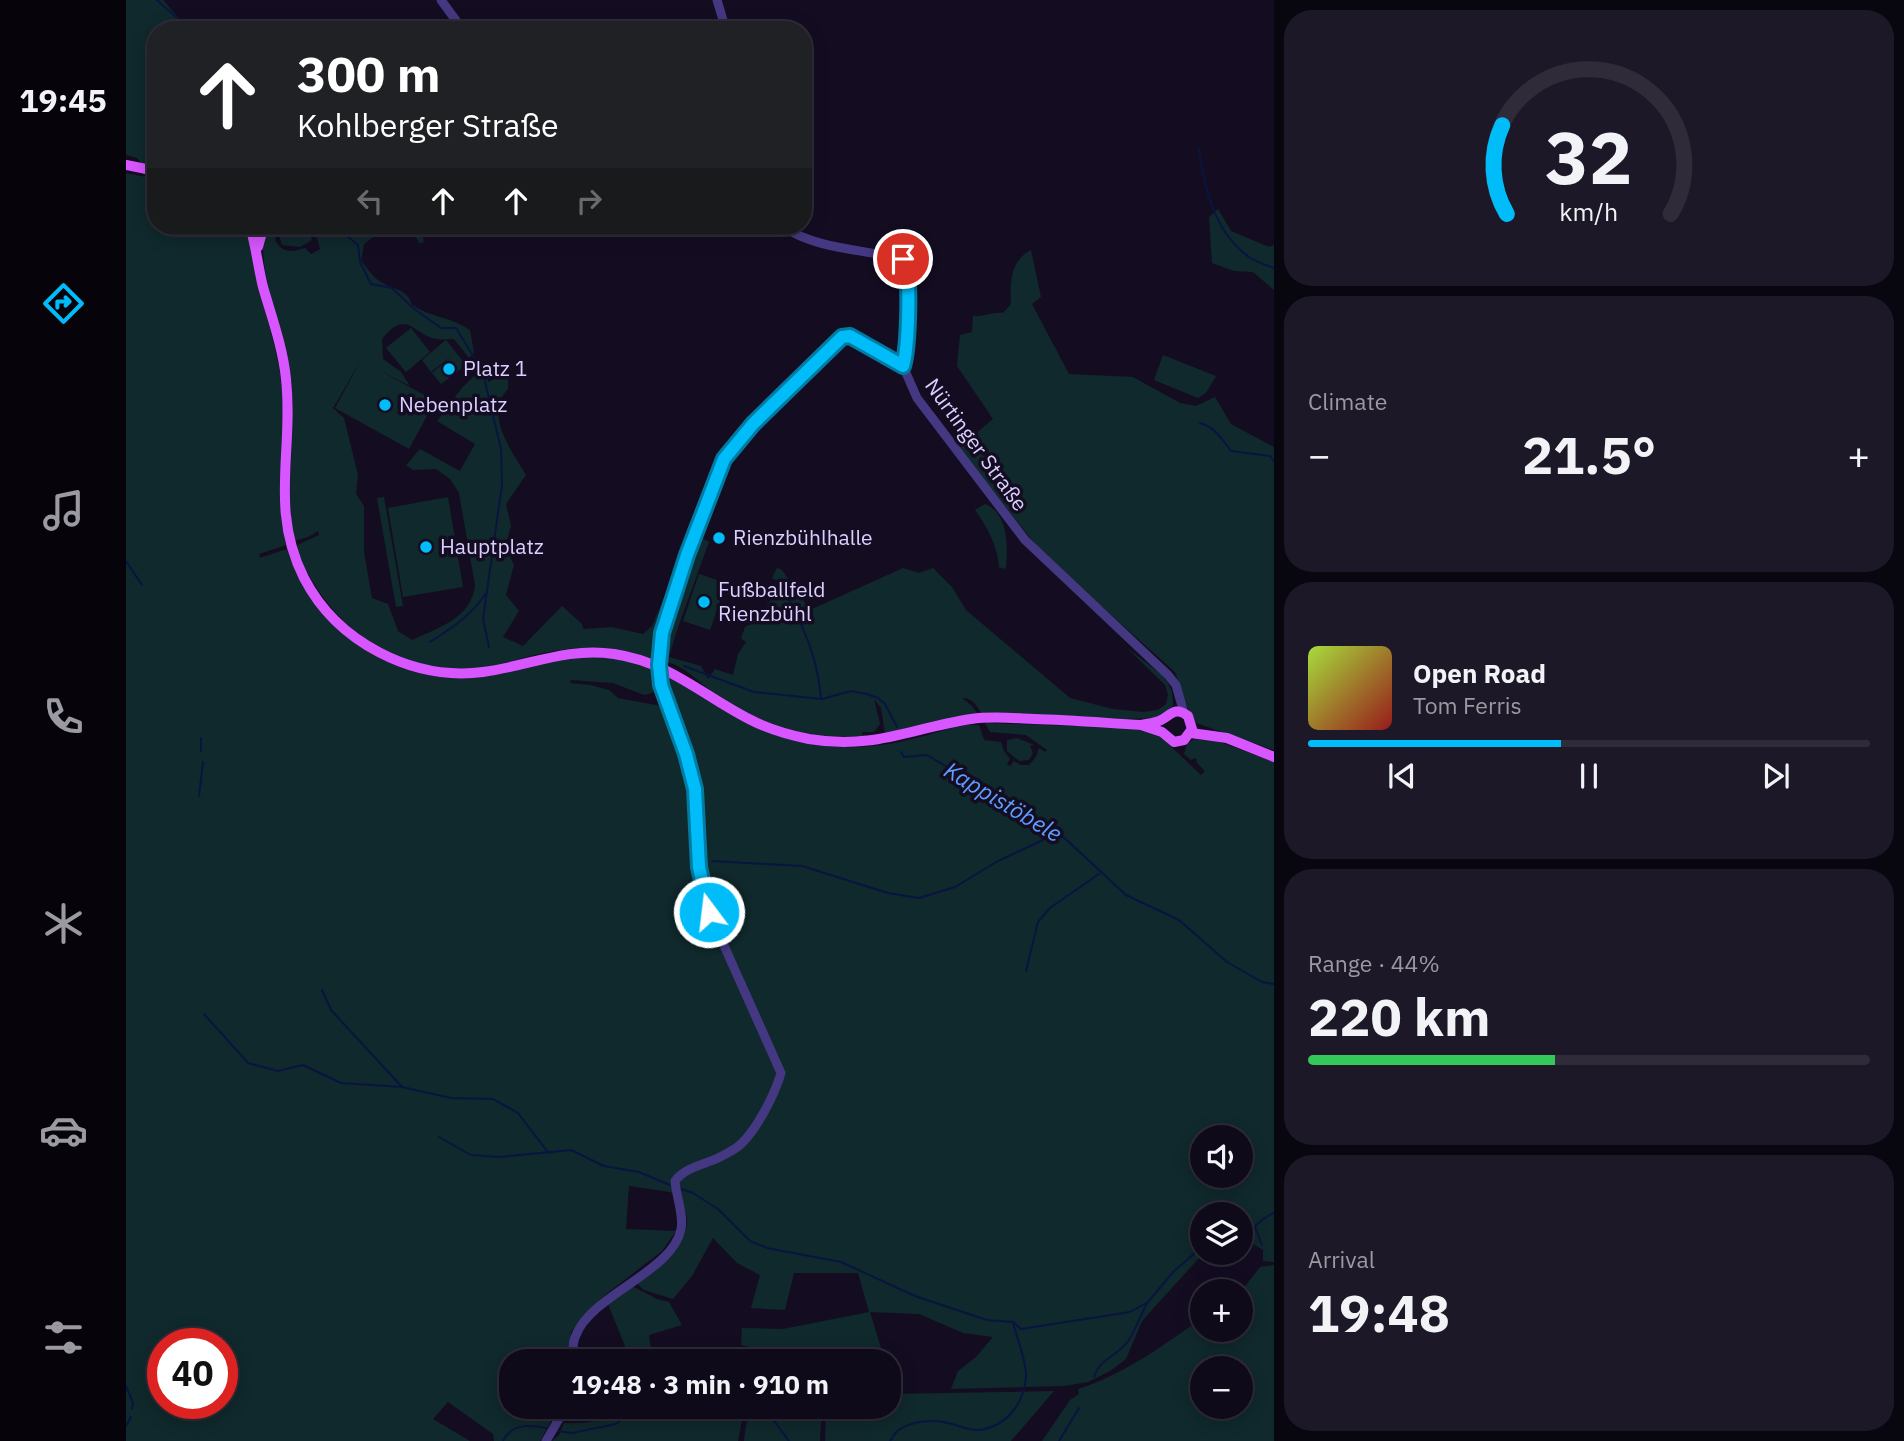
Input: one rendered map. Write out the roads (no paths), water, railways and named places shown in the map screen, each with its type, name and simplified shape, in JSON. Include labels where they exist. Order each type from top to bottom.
[{"type":"main road","points":[[126,165],[147,169]]},
{"type":"main road","points":[[253,235],[258,268],[276,328],[286,379],[288,410],[283,498],[291,547],[305,581],[320,603],[352,636],[371,648],[412,666],[461,673],[482,673],[555,655],[579,652],[619,654],[675,673],[733,710],[769,728],[831,742],[853,743],[894,738],[972,719],[987,718],[1162,726],[1179,712],[1192,729],[1274,757]]},
{"type":"main road","points":[[257,250],[263,235]]},
{"type":"main road","points":[[1162,726],[1169,740],[1177,742],[1184,740],[1192,729]]},
{"type":"street","points":[[441,0],[457,21]]},
{"type":"street","points":[[717,0],[723,21]]},
{"type":"street","name":"Nürtinger Straße","points":[[799,235],[848,250],[903,259],[908,269],[903,366],[917,398],[1015,529],[1168,675],[1179,695],[1179,712]]},
{"type":"street","points":[[575,1349],[575,1338],[584,1323],[602,1305],[641,1276],[676,1241],[682,1225],[675,1181],[682,1172],[739,1146],[752,1133],[781,1073],[709,912],[699,867],[695,789],[686,754],[661,685],[660,647],[666,618],[687,555],[724,459],[753,424],[842,337],[847,335],[903,366]]},
{"type":"street","points":[[548,1438],[559,1419]]},
{"type":"waterway","points":[[157,0],[178,21]]},
{"type":"waterway","points":[[1199,150],[1208,194],[1227,235],[1249,257],[1274,268]]},
{"type":"waterway","points":[[346,235],[358,245],[360,262],[371,284],[392,288],[413,308],[441,328],[456,328],[475,359]]},
{"type":"waterway","points":[[482,369],[501,449],[502,485],[483,619],[489,647]]},
{"type":"waterway","points":[[1200,423],[1214,430],[1231,451],[1270,456],[1274,461]]},
{"type":"waterway","points":[[126,561],[142,585]]},
{"type":"waterway","name":"Kappistöbele","points":[[784,584],[812,651],[821,698]]},
{"type":"waterway","points":[[430,642],[468,614],[486,593]]},
{"type":"waterway","name":"Kappistöbele","points":[[684,666],[754,692],[822,699],[851,691],[867,694],[885,704],[897,727]]},
{"type":"waterway","points":[[201,738],[201,751]]},
{"type":"waterway","name":"Kappistöbele","points":[[901,752],[904,757],[927,755],[1059,833],[1126,895],[1179,920],[1227,962],[1262,982],[1274,984]]},
{"type":"waterway","points":[[199,796],[203,762]]},
{"type":"waterway","points":[[712,861],[802,866],[888,893],[919,898],[955,887],[998,861],[1058,833]]},
{"type":"waterway","points":[[1026,971],[1038,922],[1050,908],[1099,874]]},
{"type":"waterway","points":[[322,990],[331,1010],[402,1087],[451,1098],[493,1099],[518,1113],[547,1151]]},
{"type":"waterway","points":[[204,1014],[248,1063],[278,1071],[303,1065],[341,1083],[402,1087]]},
{"type":"waterway","points":[[439,1137],[471,1155],[499,1157],[571,1150],[604,1166],[639,1172],[672,1186]]},
{"type":"waterway","points":[[681,1189],[693,1193],[718,1209],[750,1241],[767,1248],[841,1262],[915,1296],[987,1320],[1013,1322],[1021,1329],[1130,1312],[1148,1302],[1174,1271],[1190,1257]]},
{"type":"waterway","points":[[1253,1228],[1274,1213]]},
{"type":"waterway","points":[[1255,1227],[1262,1245]]},
{"type":"waterway","points":[[1094,1377],[1100,1365],[1129,1340],[1147,1303]]},
{"type":"waterway","points":[[890,1441],[899,1430],[917,1423],[942,1422],[980,1430],[990,1428],[1006,1418],[1022,1396],[1026,1377],[1013,1323]]},
{"type":"waterway","points":[[126,1386],[133,1403],[132,1409]]},
{"type":"waterway","points":[[1059,1441],[1079,1408]]},
{"type":"waterway","points":[[126,1426],[131,1417]]},
{"type":"waterway","points":[[556,1431],[572,1433],[616,1424],[622,1419]]},
{"type":"waterway","points":[[773,1419],[789,1441]]},
{"type":"waterway","points":[[503,1441],[512,1431],[524,1426],[551,1429]]},
{"type":"place","name":"Platz 1","points":[[449,369]]},
{"type":"place","name":"Nebenplatz","points":[[385,405]]},
{"type":"place","name":"Rienzbühlhalle","points":[[719,538]]},
{"type":"place","name":"Hauptplatz","points":[[426,547]]},
{"type":"place","name":"Fußballfeld Rienzbühl","points":[[704,602]]}]
